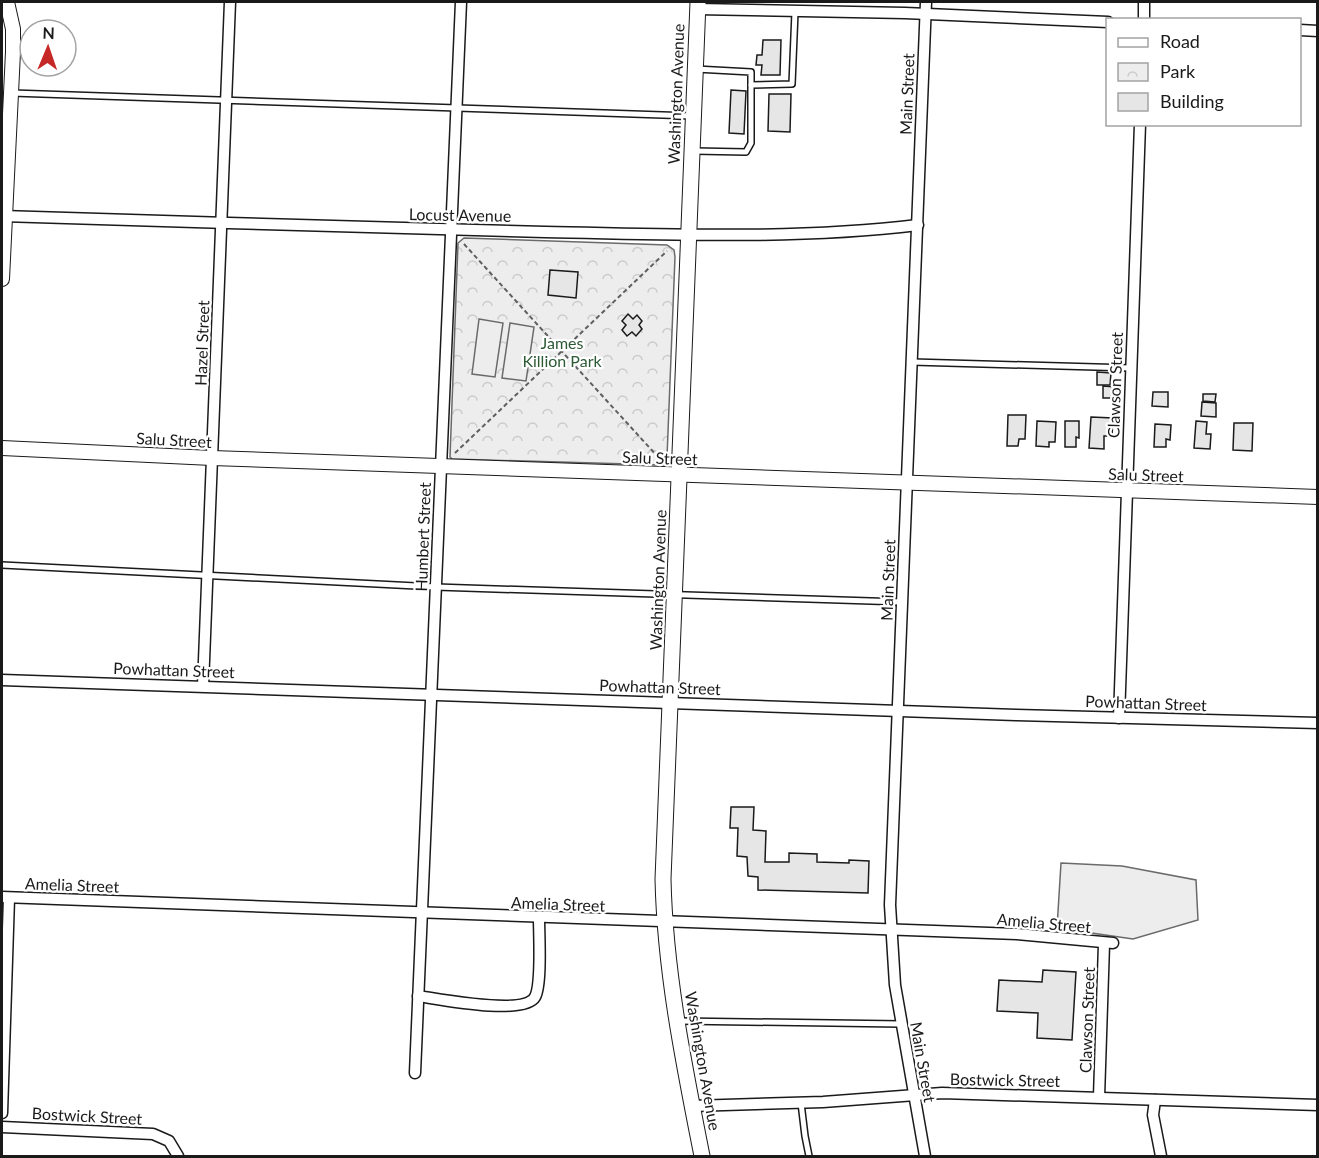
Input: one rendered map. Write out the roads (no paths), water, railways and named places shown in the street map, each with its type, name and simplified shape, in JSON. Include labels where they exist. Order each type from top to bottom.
[{"type":"main road","name":"Washington Avenue","points":[[698,5],[663,879],[665,923],[677,1021],[702,1156]]},
{"type":"street","points":[[2,279],[13,29],[8,2]]},
{"type":"street","name":"Hazel Street","points":[[202,686],[230,2]]},
{"type":"street","name":"Humbert Street","points":[[415,1073],[461,2]]},
{"type":"street","name":"Main Street","points":[[925,1156],[901,1024],[890,929],[926,2]]},
{"type":"street","points":[[1144,2],[1144,18]]},
{"type":"street","points":[[698,5],[795,12],[1106,22]]},
{"type":"street","name":"Clawson Street","points":[[1119,718],[1140,126]]},
{"type":"street","name":"Locust Avenue","points":[[3,216],[689,235],[874,231],[918,225]]},
{"type":"street","name":"Salu Street","points":[[2,448],[212,458],[1317,497]]},
{"type":"street","name":"Powhattan Street","points":[[2,680],[432,696],[1317,723]]},
{"type":"street","points":[[2,1113],[5,898]]},
{"type":"street","name":"Amelia Street","points":[[5,898],[1017,934],[1109,943]]},
{"type":"street","points":[[418,996],[492,1005],[512,1006],[530,1002],[537,993],[539,918]]},
{"type":"street","name":"Clawson Street","points":[[1099,1097],[1109,943]]},
{"type":"street","name":"Bostwick Street","points":[[692,1106],[801,1103],[942,1093],[1317,1105]]},
{"type":"street","points":[[1155,1100],[1153,1114],[1161,1156]]},
{"type":"street","name":"Bostwick Street","points":[[2,1127],[153,1134],[169,1141],[178,1156]]},
{"type":"lane","points":[[751,85],[792,84],[795,12]]},
{"type":"lane","points":[[692,151],[746,152],[751,143],[751,72],[695,69]]},
{"type":"lane","points":[[11,93],[694,116]]},
{"type":"lane","points":[[912,362],[1131,368]]},
{"type":"lane","points":[[2,565],[436,587],[902,602]]},
{"type":"lane","points":[[677,1021],[901,1024]]},
{"type":"lane","points":[[801,1103],[809,1156]]},
{"type":"park label","name":"James Killion Park","points":[[562,352]]}]
